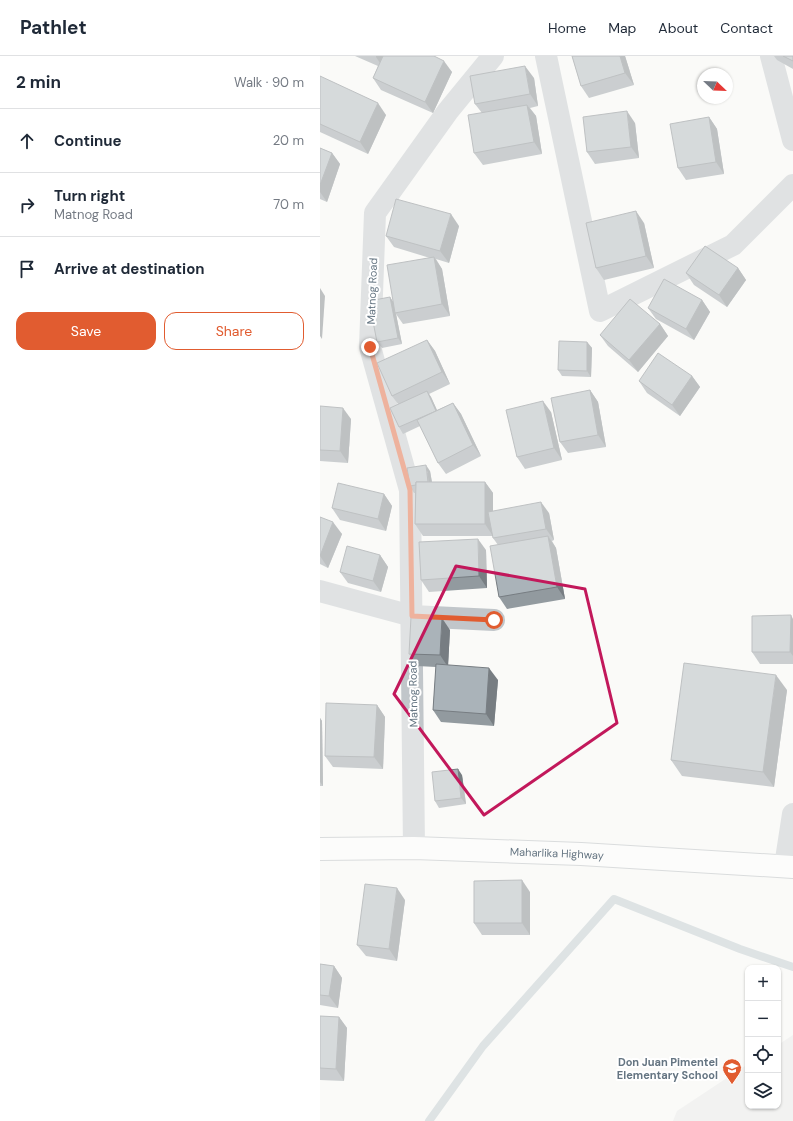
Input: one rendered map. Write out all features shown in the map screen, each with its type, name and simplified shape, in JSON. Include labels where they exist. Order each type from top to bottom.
[{"type":"highway","name":"Maharlika Highway","points":[[320,849],[414,848],[581,854],[789,866]]},
{"type":"street","name":"Matnog Road","points":[[414,848],[410,490],[370,347],[375,213],[448,111],[493,56]]},
{"type":"street","points":[[546,56],[600,311],[734,245],[793,185]]},
{"type":"street","points":[[771,56],[793,140]]},
{"type":"street","points":[[320,591],[412,616],[494,620]]},
{"type":"street","points":[[789,866],[793,814]]},
{"type":"highlighted area","points":[[456,566],[585,589],[617,723],[484,815],[394,694]]},
{"type":"shaded area","name":"Don Juan Pimentel Elementary School","points":[[793,1035],[793,1121],[673,1121],[677,1111],[745,1066],[745,1109],[781,1109],[781,1043]]},
{"type":"building","points":[[383,56],[434,56],[444,61],[425,102],[373,78]]},
{"type":"building","points":[[572,56],[620,56],[625,73],[581,86]]},
{"type":"building","points":[[783,56],[793,56],[793,61]]},
{"type":"building","points":[[525,66],[530,94],[475,104],[470,76]]},
{"type":"building","points":[[320,76],[378,103],[360,142],[320,124]]},
{"type":"building","points":[[527,105],[534,142],[474,153],[468,115]]},
{"type":"building","points":[[627,111],[631,147],[587,152],[583,117]]},
{"type":"building","points":[[709,117],[716,162],[678,168],[670,124]]},
{"type":"building","points":[[320,148],[332,153],[320,185]]},
{"type":"building","points":[[396,199],[451,214],[440,251],[386,236]]},
{"type":"building","points":[[636,211],[646,256],[596,268],[586,223]]},
{"type":"building","points":[[705,246],[738,268],[719,295],[686,273]]},
{"type":"building","points":[[434,257],[442,304],[395,313],[387,265]]},
{"type":"building","points":[[664,279],[702,300],[686,329],[648,308]]},
{"type":"building","points":[[390,297],[398,338],[377,342],[369,301]]},
{"type":"building","points":[[630,299],[660,324],[629,360],[600,335]]},
{"type":"building","points":[[427,340],[442,372],[392,396],[377,363]]},
{"type":"building","points":[[559,341],[587,342],[587,371],[558,370]]},
{"type":"building","points":[[658,353],[692,376],[672,405],[639,381]]},
{"type":"building","points":[[590,390],[598,435],[560,442],[551,398]]},
{"type":"building","points":[[427,391],[436,411],[399,427],[390,408]]},
{"type":"building","points":[[543,401],[554,448],[517,457],[506,410]]},
{"type":"building","points":[[453,403],[473,445],[438,463],[417,420]]},
{"type":"building","points":[[320,406],[343,408],[340,451],[320,450]]},
{"type":"building","points":[[426,465],[428,482],[416,482],[416,485],[410,486],[407,468]]},
{"type":"building","points":[[416,482],[485,482],[485,524],[415,524]]},
{"type":"building","points":[[338,483],[384,494],[378,519],[332,508]]},
{"type":"building","points":[[541,502],[546,529],[493,538],[488,512]]},
{"type":"building","points":[[320,517],[333,522],[320,556]]},
{"type":"building","points":[[548,536],[557,587],[499,597],[490,546]]},
{"type":"building","points":[[478,539],[479,576],[421,580],[419,542]]},
{"type":"building","points":[[347,546],[380,555],[373,581],[340,572]]},
{"type":"building","points":[[791,615],[790,652],[752,652],[752,616]]},
{"type":"building","points":[[411,617],[442,618],[440,655],[409,654]]},
{"type":"building","points":[[684,663],[776,675],[763,772],[671,760]]},
{"type":"building","points":[[436,664],[489,668],[486,714],[433,710]]},
{"type":"building","points":[[326,703],[377,705],[374,757],[325,756]]},
{"type":"building","points":[[458,769],[461,798],[435,801],[432,772]]},
{"type":"building","points":[[522,880],[522,923],[474,923],[474,881]]},
{"type":"building","points":[[365,884],[397,888],[389,949],[357,945]]},
{"type":"building","points":[[320,964],[334,966],[329,996],[320,995]]},
{"type":"building","points":[[320,1016],[339,1017],[336,1069],[320,1068]]},
{"type":"waterway","points":[[429,1121],[483,1046],[614,899],[740,949],[793,967]]},
{"type":"place","name":"Don Juan Pimentel Elementary School","points":[[732,1085]]},
{"type":"route","points":[[370,347],[410,490],[412,616],[494,620]]}]
